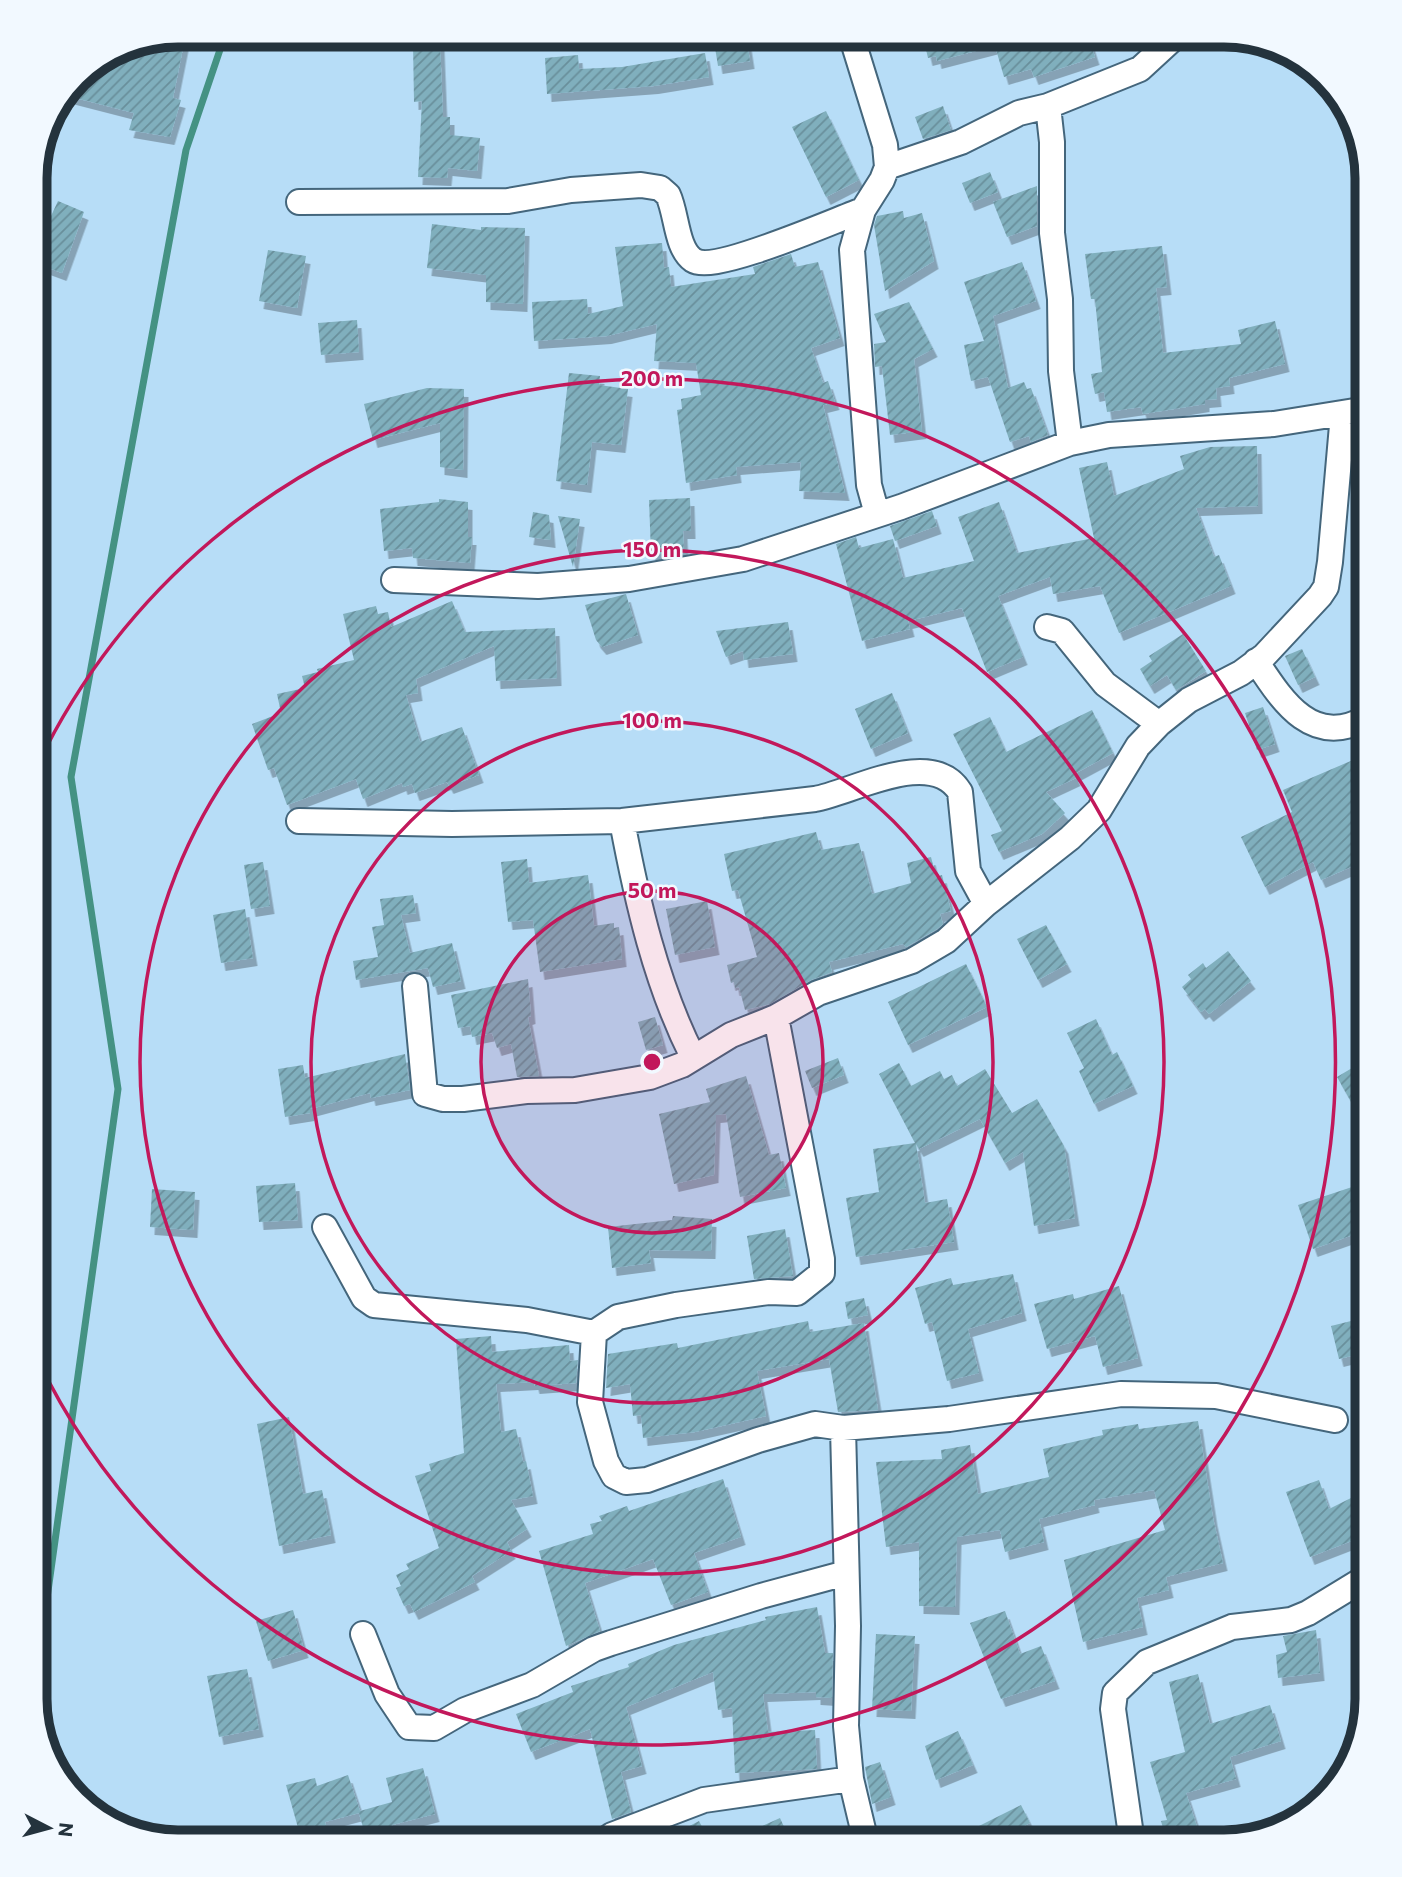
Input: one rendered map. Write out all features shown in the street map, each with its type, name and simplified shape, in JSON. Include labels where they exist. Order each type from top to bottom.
[{"type":"street","points":[[855,48],[885,145],[887,167],[863,210],[852,250],[869,485],[877,514]]},
{"type":"street","points":[[887,167],[961,142],[1019,113],[1048,106],[1140,69],[1163,48]]},
{"type":"street","points":[[1048,106],[1052,142],[1052,233],[1060,299],[1060,371],[1070,443]]},
{"type":"street","points":[[299,202],[508,201],[571,190],[651,186],[668,195],[684,249],[692,260],[703,265],[746,254],[863,210]]},
{"type":"street","points":[[394,580],[538,586],[629,579],[743,559],[1018,465],[1070,443],[1109,435],[1274,424],[1355,412],[1326,587],[1256,661],[1241,673],[1189,700],[1159,724],[1138,746],[1099,810],[1070,838],[986,904],[946,941],[912,961],[818,993],[776,1017],[731,1035],[650,1077],[575,1090],[526,1091],[463,1099],[428,1096],[424,1089],[415,986]]},
{"type":"street","points":[[1047,628],[1062,631],[1105,684],[1159,724]]},
{"type":"street","points":[[1256,661],[1281,699],[1309,722],[1324,729],[1355,722]]},
{"type":"street","points":[[299,821],[452,824],[622,821],[822,798],[869,780],[901,774],[942,777],[956,785],[960,792],[968,871],[986,904]]},
{"type":"street","points":[[622,821],[634,884],[657,963],[676,1023],[693,1057]]},
{"type":"street","points":[[325,1227],[363,1298],[374,1305],[527,1320],[594,1333],[618,1317],[676,1305],[769,1292],[797,1293],[822,1273],[822,1259],[776,1017]]},
{"type":"street","points":[[594,1333],[590,1402],[606,1461],[614,1476],[626,1482],[647,1480],[758,1440],[816,1424],[843,1428],[889,1421],[949,1419],[1121,1394],[1216,1396],[1335,1420]]},
{"type":"street","points":[[843,1428],[846,1726],[851,1779],[863,1830]]},
{"type":"street","points":[[363,1634],[387,1693],[409,1727],[435,1728],[465,1710],[532,1685],[594,1649],[761,1596],[846,1573]]},
{"type":"street","points":[[1130,1830],[1113,1709],[1115,1693],[1123,1684],[1147,1662],[1178,1647],[1232,1627],[1291,1620],[1308,1613],[1355,1584]]},
{"type":"street","points":[[625,1830],[704,1800],[851,1779]]},
{"type":"building","points":[[183,47],[173,98],[181,100],[170,137],[129,130],[134,113],[74,98],[98,74],[120,61],[161,48]]},
{"type":"building","points":[[413,47],[440,47],[443,117],[450,117],[450,135],[480,138],[477,171],[448,168],[447,178],[418,177],[422,101],[414,102]]},
{"type":"building","points":[[715,48],[748,48],[750,61],[718,66]]},
{"type":"building","points":[[926,48],[988,48],[937,61],[936,56],[928,58]]},
{"type":"building","points":[[996,48],[1092,48],[1095,57],[1034,77],[1031,69],[1004,77]]},
{"type":"building","points":[[705,53],[709,77],[654,86],[547,94],[545,58],[578,55],[579,69],[622,67]]},
{"type":"building","points":[[943,106],[951,130],[923,139],[915,117]]},
{"type":"building","points":[[826,111],[859,180],[826,197],[792,127]]},
{"type":"building","points":[[990,172],[998,192],[970,203],[962,183]]},
{"type":"building","points":[[1037,186],[1037,226],[1007,237],[993,202]]},
{"type":"building","points":[[58,201],[84,212],[62,273],[48,268],[48,223]]},
{"type":"building","points":[[903,211],[904,218],[922,213],[934,261],[885,291],[874,225],[877,216]]},
{"type":"building","points":[[432,224],[481,230],[481,227],[525,228],[523,304],[486,302],[486,275],[427,268]]},
{"type":"building","points":[[662,243],[664,268],[669,267],[671,287],[755,274],[753,267],[791,254],[795,267],[818,262],[840,338],[811,348],[823,383],[828,381],[835,402],[823,405],[845,493],[799,491],[801,462],[736,467],[737,475],[686,483],[677,410],[682,409],[681,399],[701,395],[696,363],[654,361],[657,324],[607,336],[534,341],[532,302],[587,299],[588,314],[623,306],[615,247]]},
{"type":"building","points":[[1162,246],[1167,287],[1156,288],[1163,353],[1241,344],[1238,330],[1275,321],[1285,364],[1229,378],[1230,386],[1216,388],[1217,399],[1205,400],[1205,404],[1143,414],[1141,407],[1107,412],[1104,392],[1095,394],[1091,374],[1102,372],[1095,299],[1091,299],[1085,254]]},
{"type":"building","points":[[268,250],[306,256],[297,308],[259,301]]},
{"type":"building","points":[[1022,262],[1036,301],[993,316],[1008,388],[1024,382],[1027,389],[1031,388],[1048,435],[1031,442],[1029,436],[1010,442],[988,377],[971,381],[964,345],[984,341],[964,282]]},
{"type":"building","points":[[909,302],[933,349],[914,359],[922,431],[890,435],[882,366],[875,367],[874,344],[886,342],[874,314]]},
{"type":"building","points":[[357,320],[359,352],[321,355],[318,323]]},
{"type":"building","points":[[569,373],[600,376],[599,385],[628,389],[621,445],[592,442],[587,485],[556,481]]},
{"type":"building","points":[[427,388],[464,389],[463,470],[440,467],[440,423],[373,440],[364,404]]},
{"type":"building","points":[[1257,446],[1258,506],[1196,508],[1214,557],[1219,555],[1231,586],[1119,633],[1100,586],[1053,594],[1050,577],[998,596],[1023,657],[987,672],[962,608],[908,621],[910,629],[862,641],[836,544],[856,537],[859,548],[893,539],[903,578],[974,561],[958,517],[999,502],[1017,553],[1094,538],[1079,468],[1107,462],[1114,496],[1184,469],[1180,456],[1210,447]]},
{"type":"building","points":[[690,498],[691,531],[683,531],[684,553],[651,554],[649,500]]},
{"type":"building","points":[[439,499],[468,502],[468,537],[472,537],[470,563],[413,558],[412,548],[384,551],[380,509],[439,502]]},
{"type":"building","points":[[932,511],[937,526],[895,541],[890,526]]},
{"type":"building","points":[[533,512],[549,515],[551,540],[529,537]]},
{"type":"building","points":[[558,516],[580,519],[573,567]]},
{"type":"building","points":[[626,594],[638,635],[602,647],[596,640],[585,605]]},
{"type":"building","points":[[452,601],[465,632],[555,628],[557,678],[496,681],[494,646],[416,679],[418,693],[406,695],[420,742],[462,727],[479,775],[449,786],[447,782],[415,793],[412,784],[403,787],[402,783],[363,799],[356,779],[287,805],[274,768],[268,770],[252,724],[281,713],[277,694],[305,688],[302,676],[318,672],[317,669],[354,660],[343,614],[376,606],[378,614],[388,612],[391,627]]},
{"type":"building","points":[[788,622],[793,654],[744,660],[743,651],[726,657],[716,631]]},
{"type":"building","points":[[1183,634],[1206,671],[1176,690],[1167,675],[1150,686],[1140,669],[1152,661],[1149,656]]},
{"type":"building","points":[[1302,649],[1315,677],[1298,685],[1285,656]]},
{"type":"building","points":[[892,693],[908,733],[871,749],[855,709]]},
{"type":"building","points":[[1263,707],[1275,744],[1257,750],[1245,713]]},
{"type":"building","points":[[1092,710],[1113,753],[1074,774],[1076,778],[1046,792],[1065,813],[1042,834],[999,852],[991,835],[1002,831],[953,734],[990,717],[1006,752]]},
{"type":"building","points":[[1355,759],[1355,865],[1321,880],[1313,862],[1265,887],[1241,837],[1292,812],[1283,790]]},
{"type":"building","points":[[816,832],[821,850],[859,843],[872,894],[911,883],[907,863],[931,857],[936,877],[942,875],[951,911],[940,914],[943,924],[937,929],[906,947],[903,944],[829,962],[832,972],[811,980],[770,1004],[745,1010],[739,987],[735,988],[734,982],[731,983],[727,965],[757,957],[738,890],[732,891],[724,854]]},
{"type":"building","points":[[527,859],[529,883],[588,875],[594,926],[614,923],[614,928],[619,927],[622,959],[540,972],[533,920],[508,922],[501,862]]},
{"type":"building","points":[[263,862],[270,906],[251,909],[244,865]]},
{"type":"building","points":[[413,895],[416,913],[401,915],[410,953],[452,943],[461,981],[433,987],[428,968],[356,980],[353,961],[378,957],[372,927],[384,925],[380,899]]},
{"type":"building","points":[[707,901],[715,947],[675,955],[666,909]]},
{"type":"building","points":[[245,909],[253,958],[221,963],[213,915]]},
{"type":"building","points":[[1046,925],[1067,964],[1038,980],[1017,939]]},
{"type":"building","points":[[1228,951],[1251,981],[1209,1014],[1205,1009],[1201,1012],[1182,987],[1191,979],[1188,975],[1203,963],[1206,968]]},
{"type":"building","points":[[966,964],[987,1007],[908,1045],[888,1002]]},
{"type":"building","points":[[528,979],[531,1016],[528,1017],[539,1076],[517,1077],[511,1044],[497,1048],[492,1033],[472,1037],[470,1026],[458,1028],[451,995]]},
{"type":"building","points":[[655,1017],[663,1045],[646,1050],[638,1022]]},
{"type":"building","points":[[1096,1019],[1112,1055],[1117,1052],[1133,1086],[1094,1104],[1079,1071],[1084,1068],[1067,1033]]},
{"type":"building","points":[[405,1054],[410,1090],[371,1098],[370,1093],[310,1109],[310,1113],[285,1117],[278,1069],[303,1065],[305,1078]]},
{"type":"building","points":[[838,1058],[844,1075],[812,1088],[805,1071]]},
{"type":"building","points":[[899,1063],[911,1086],[940,1071],[944,1079],[952,1075],[957,1086],[985,1069],[1012,1113],[1037,1099],[1064,1146],[1075,1218],[1034,1226],[1023,1152],[1005,1163],[980,1119],[919,1149],[916,1144],[925,1203],[947,1199],[954,1242],[856,1257],[846,1198],[879,1192],[873,1149],[915,1143],[879,1074]]},
{"type":"building","points":[[1355,1066],[1355,1109],[1337,1077]]},
{"type":"building","points":[[746,1076],[769,1155],[779,1153],[786,1188],[740,1197],[726,1114],[716,1115],[714,1175],[674,1184],[659,1114],[710,1102],[706,1089]]},
{"type":"building","points":[[295,1183],[298,1220],[259,1222],[256,1186]]},
{"type":"building","points":[[1355,1186],[1355,1234],[1313,1249],[1298,1205]]},
{"type":"building","points":[[152,1189],[195,1192],[193,1230],[150,1227]]},
{"type":"building","points":[[673,1216],[712,1219],[711,1251],[649,1250],[651,1263],[612,1268],[608,1227],[672,1220]]},
{"type":"building","points":[[785,1229],[793,1276],[754,1279],[747,1236]]},
{"type":"building","points":[[1013,1274],[1022,1313],[968,1329],[979,1373],[947,1381],[932,1322],[925,1324],[915,1288],[951,1278],[953,1285]]},
{"type":"building","points":[[1119,1286],[1138,1358],[1103,1367],[1095,1336],[1047,1349],[1034,1304],[1073,1294],[1074,1299]]},
{"type":"building","points":[[864,1298],[868,1315],[848,1319],[845,1302]]},
{"type":"building","points":[[1355,1320],[1355,1355],[1339,1359],[1331,1326]]},
{"type":"building","points":[[808,1321],[810,1332],[864,1323],[878,1410],[838,1412],[829,1359],[757,1371],[766,1416],[695,1432],[643,1438],[641,1415],[633,1416],[630,1384],[606,1388],[608,1354],[677,1343],[678,1348]]},
{"type":"building","points":[[491,1336],[492,1352],[569,1345],[570,1361],[578,1360],[576,1383],[535,1386],[534,1382],[496,1384],[501,1432],[516,1429],[523,1462],[526,1461],[533,1496],[511,1500],[527,1529],[507,1542],[511,1551],[472,1576],[475,1582],[414,1612],[410,1604],[404,1606],[396,1588],[401,1586],[396,1575],[409,1569],[406,1564],[439,1548],[415,1476],[431,1471],[429,1464],[464,1453],[456,1339]]},
{"type":"building","points":[[289,1417],[303,1494],[322,1490],[331,1535],[279,1546],[257,1424]]},
{"type":"building","points":[[1198,1421],[1223,1563],[1166,1577],[1169,1590],[1137,1598],[1143,1627],[1083,1642],[1064,1560],[1165,1530],[1154,1490],[1094,1500],[1095,1505],[1039,1519],[1044,1542],[1005,1552],[1000,1530],[957,1537],[955,1607],[919,1606],[919,1542],[886,1547],[876,1462],[942,1459],[941,1450],[970,1445],[978,1494],[1049,1477],[1043,1449],[1103,1435],[1102,1430],[1138,1424],[1139,1429]]},
{"type":"building","points":[[723,1479],[741,1537],[694,1553],[708,1592],[671,1605],[653,1559],[585,1583],[600,1631],[566,1646],[539,1551],[593,1534],[590,1524],[602,1521],[599,1516],[627,1506],[629,1511]]},
{"type":"building","points":[[1319,1480],[1329,1509],[1355,1496],[1355,1540],[1310,1557],[1286,1492]]},
{"type":"building","points":[[817,1607],[825,1653],[833,1653],[832,1698],[816,1697],[816,1692],[763,1694],[768,1732],[815,1730],[817,1769],[735,1773],[732,1708],[718,1710],[713,1672],[626,1707],[642,1766],[621,1772],[631,1812],[612,1819],[590,1729],[531,1752],[516,1714],[573,1692],[571,1686],[629,1667],[628,1664],[674,1645],[766,1620],[765,1617]]},
{"type":"building","points":[[293,1610],[304,1650],[268,1661],[256,1621]]},
{"type":"building","points":[[1005,1611],[1020,1654],[1041,1646],[1055,1681],[1001,1699],[970,1623]]},
{"type":"building","points":[[1316,1630],[1320,1673],[1278,1678],[1276,1655],[1287,1652],[1283,1636]]},
{"type":"building","points":[[876,1634],[915,1636],[911,1711],[872,1709]]},
{"type":"building","points":[[247,1669],[259,1729],[219,1737],[207,1676]]},
{"type":"building","points":[[1198,1674],[1210,1724],[1270,1705],[1281,1741],[1230,1757],[1236,1779],[1186,1793],[1198,1830],[1164,1830],[1161,1821],[1167,1820],[1150,1762],[1185,1752],[1169,1682]]},
{"type":"building","points":[[958,1731],[973,1765],[936,1780],[925,1746]]},
{"type":"building","points":[[880,1762],[891,1797],[872,1804],[865,1767]]},
{"type":"building","points":[[423,1768],[435,1814],[392,1825],[393,1830],[364,1830],[359,1813],[325,1822],[327,1830],[299,1830],[286,1785],[315,1778],[317,1786],[348,1775],[360,1811],[392,1802],[386,1778]]},
{"type":"building","points":[[1021,1805],[1030,1823],[1016,1830],[971,1830]]},
{"type":"building","points":[[780,1818],[786,1830],[754,1830]]},
{"type":"building","points":[[699,1821],[704,1830],[682,1830]]},
{"type":"waterway","points":[[47,1598],[118,1089],[71,777],[186,150],[221,47]]}]
